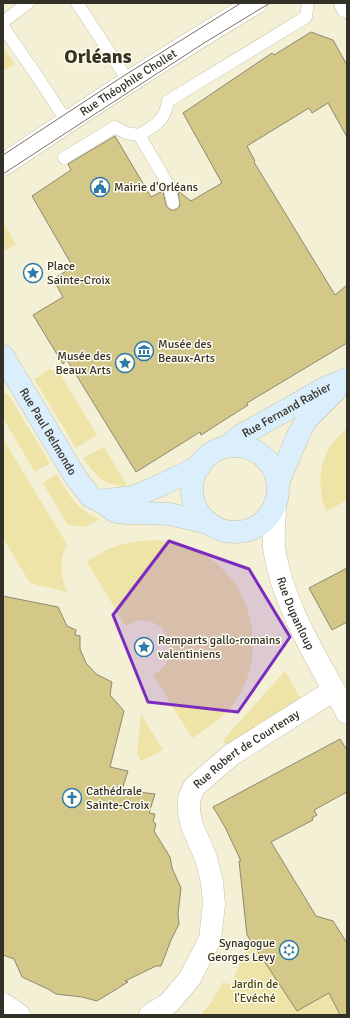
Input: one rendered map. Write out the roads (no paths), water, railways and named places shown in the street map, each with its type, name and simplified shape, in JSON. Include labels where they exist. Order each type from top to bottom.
[{"type":"street","name":"Rue Théophile Chollet","points":[[3,165],[197,38],[256,3]]},
{"type":"street","points":[[345,3],[347,7]]},
{"type":"street","name":"Rue Paul Belmondo","points":[[3,356],[76,478],[91,498],[100,501],[116,512],[127,514],[169,514],[209,523]]},
{"type":"street","name":"Rue Fernand Rabier","points":[[228,446],[240,436],[324,388],[347,379]]},
{"type":"street","name":"Rue Fernand Rabier","points":[[276,494],[298,433],[307,420],[325,400],[347,379]]},
{"type":"street","points":[[228,446],[243,447],[256,452],[266,460],[274,471],[276,494],[268,516],[258,525],[246,531],[232,532],[219,529],[209,523],[200,514],[194,503],[194,478],[200,466],[207,457],[228,446]]},
{"type":"street","points":[[100,501],[133,497],[200,466]]},
{"type":"street","name":"Rue Dupanloup","points":[[276,494],[274,545],[279,573],[302,629],[347,713]]},
{"type":"street","name":"Rue Robert de Courtenay","points":[[150,1015],[169,1003],[190,978],[210,939],[214,904],[212,882],[206,858],[192,826],[189,812],[189,799],[194,787],[231,755],[334,690]]},
{"type":"street","points":[[3,1004],[19,1015]]},
{"type":"lane","points":[[3,22],[28,3]]},
{"type":"lane","points":[[77,3],[129,82]]},
{"type":"lane","points":[[64,158],[115,127],[126,133],[139,135],[159,122],[166,113],[168,101],[306,18],[308,3]]},
{"type":"lane","points":[[3,27],[67,122]]},
{"type":"lane","points":[[139,135],[169,186],[173,203]]},
{"type":"tram line","points":[[3,155],[125,75],[241,3]]},
{"type":"tram line","points":[[3,174],[204,43],[270,3]]},
{"type":"place","name":"Mairie d'Orléans","points":[[100,187]]},
{"type":"place","name":"Place Sainte-Croix","points":[[33,273]]},
{"type":"place","name":"Musée des Beaux-Arts","points":[[144,351]]},
{"type":"place","name":"Musée des Beaux Arts","points":[[125,363]]},
{"type":"place","name":"Remparts gallo-romains valentiniens","points":[[144,647]]},
{"type":"place","name":"Cathédrale Sainte-Croix","points":[[72,798]]},
{"type":"place","name":"Synagogue Georges Levy","points":[[289,950]]},
{"type":"district","name":"Orléans","points":[[98,56]]},
{"type":"park label","name":"Jardin de l'Evéché","points":[[255,991]]}]
